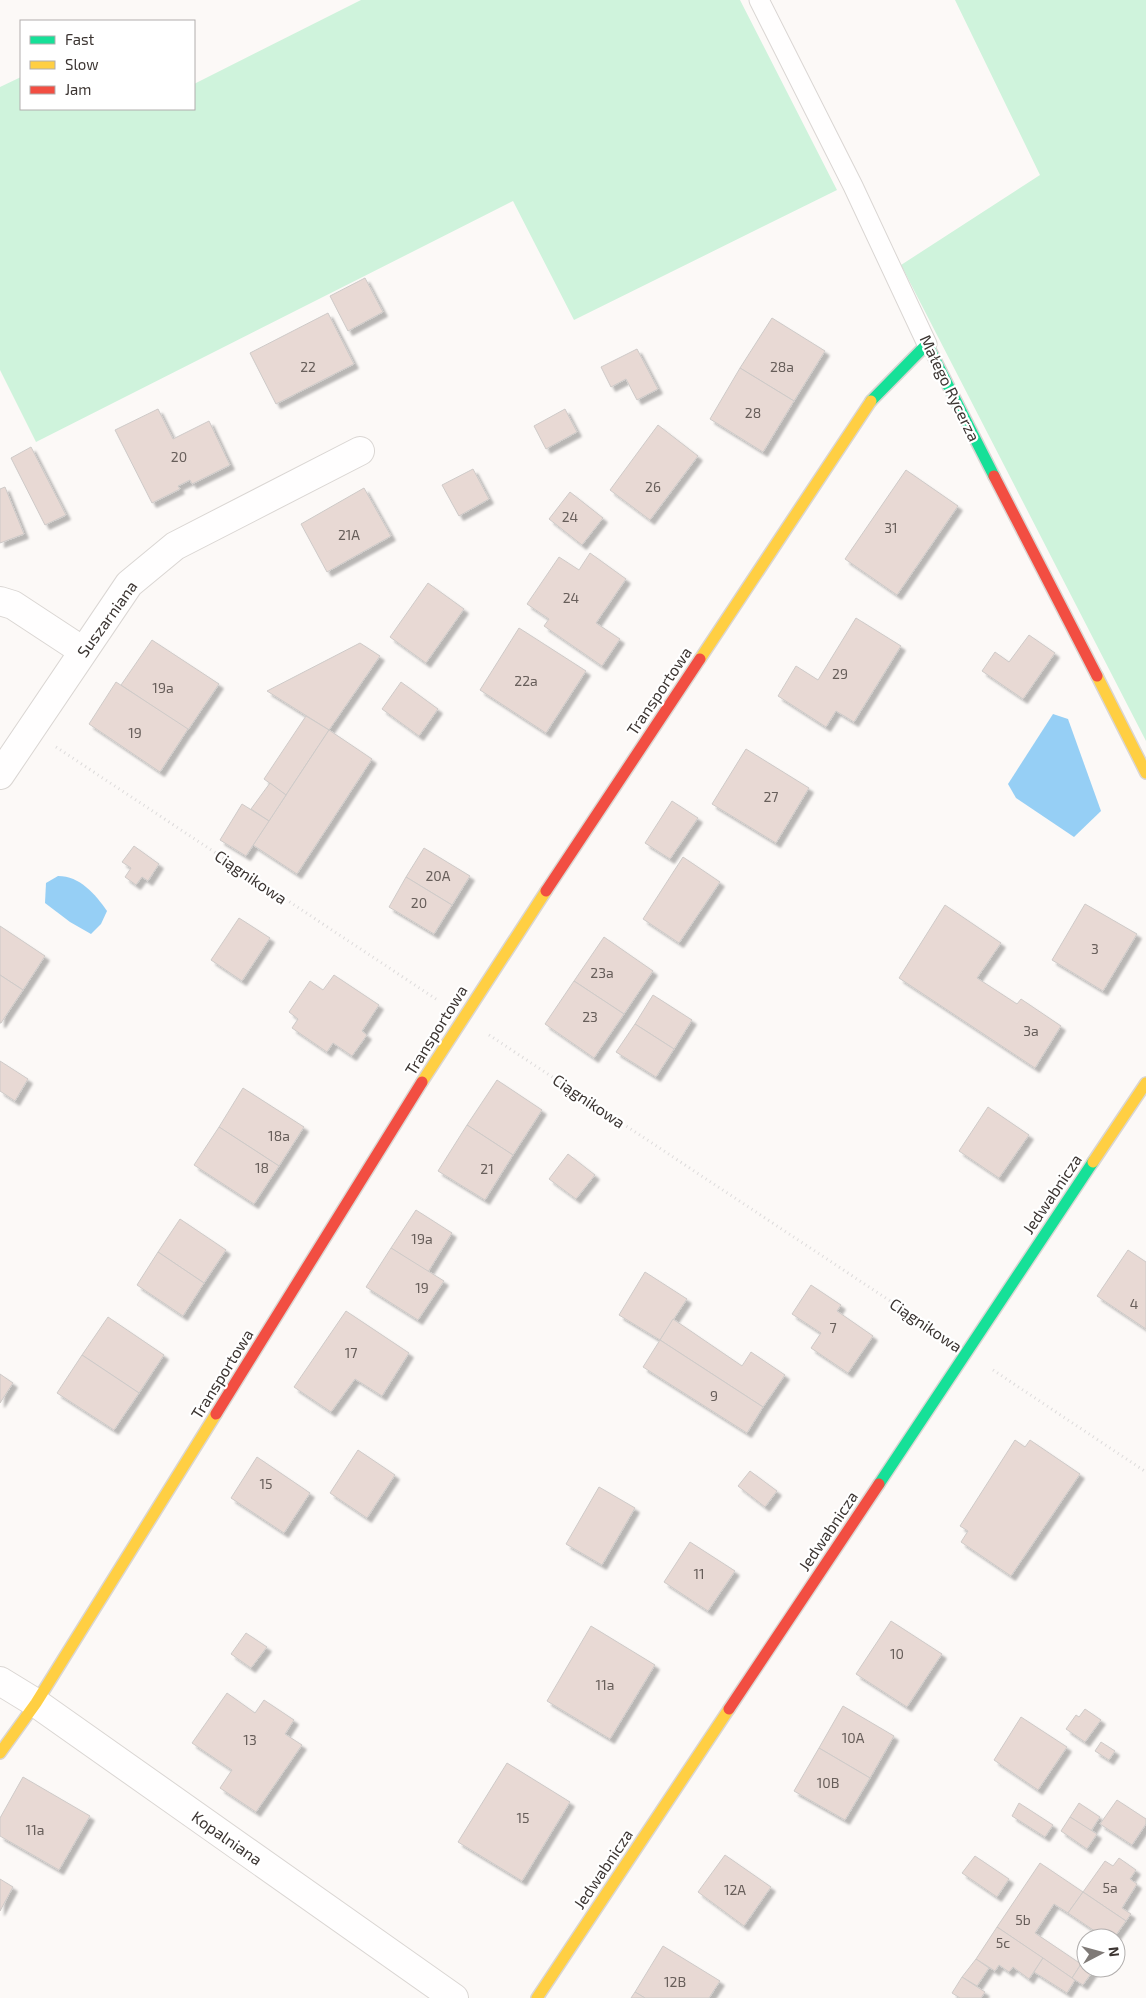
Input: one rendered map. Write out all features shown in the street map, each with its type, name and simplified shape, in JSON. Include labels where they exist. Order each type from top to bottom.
[{"type":"street","name":"Małego Rycerza","points":[[927,344],[1146,773]]},
{"type":"street","name":"Transportowa","points":[[0,1752],[36,1703],[463,1017],[871,401],[927,344]]},
{"type":"street","name":"Suszarniana","points":[[0,775],[129,584],[175,546],[360,451]]},
{"type":"street","points":[[0,601],[14,605],[83,651]]},
{"type":"street","name":"Jedwabnicza","points":[[537,1998],[1146,1084]]},
{"type":"street","name":"Kopalniana","points":[[0,1681],[36,1703],[454,1998]]},
{"type":"lane","name":"Małego Rycerza","points":[[759,0],[853,186],[927,344]]},
{"type":"path","name":"Ciągnikowa","points":[[30,730],[1146,1472]]},
{"type":"green space","points":[[361,0],[740,0],[837,190],[574,320],[513,201],[36,442],[0,370],[0,87],[20,77],[20,110],[195,110],[195,83]]},
{"type":"green space","points":[[955,0],[1146,0],[1146,741],[901,265],[1040,175]]},
{"type":"water","points":[[1053,714],[1068,719],[1101,811],[1074,837],[1016,798],[1008,784]]},
{"type":"water","points":[[58,876],[73,879],[86,887],[107,911],[101,924],[91,934],[70,922],[45,903],[46,883]]},
{"type":"building","points":[[365,278],[383,312],[348,331],[330,296]]},
{"type":"building","points":[[328,313],[354,364],[276,404],[250,353]]},
{"type":"building","points":[[772,318],[825,351],[794,401],[740,368]]},
{"type":"building","points":[[637,349],[658,389],[637,400],[626,379],[611,387],[601,367]]},
{"type":"building","points":[[740,368],[794,401],[763,452],[710,419]]},
{"type":"building","points":[[158,409],[173,439],[209,421],[230,465],[192,484],[190,480],[178,486],[180,489],[152,503],[115,430]]},
{"type":"building","points":[[565,409],[577,432],[546,449],[534,426]]},
{"type":"building","points":[[658,425],[698,456],[650,520],[610,490]]},
{"type":"building","points":[[31,447],[66,515],[45,525],[11,458]]},
{"type":"building","points":[[473,469],[489,499],[459,516],[442,485]]},
{"type":"building","points":[[906,470],[958,506],[897,595],[845,559]]},
{"type":"building","points":[[5,487],[24,534],[0,543],[0,489]]},
{"type":"building","points":[[364,488],[391,536],[327,572],[301,524]]},
{"type":"building","points":[[570,492],[603,518],[582,545],[549,519]]},
{"type":"building","points":[[590,553],[626,579],[596,623],[620,639],[602,666],[544,626],[549,619],[527,604],[559,557],[579,570]]},
{"type":"building","points":[[428,583],[464,609],[426,663],[390,637]]},
{"type":"building","points":[[856,618],[901,646],[854,722],[836,711],[826,727],[778,696],[796,666],[818,680]]},
{"type":"building","points":[[519,628],[586,671],[546,733],[480,690]]},
{"type":"building","points":[[1029,635],[1055,653],[1023,699],[982,671],[995,652],[1009,662]]},
{"type":"building","points":[[152,640],[219,684],[188,730],[121,685]]},
{"type":"building","points":[[360,643],[380,656],[329,730],[267,691]]},
{"type":"building","points":[[116,682],[188,729],[160,772],[89,724]]},
{"type":"building","points":[[401,682],[438,709],[419,736],[382,709]]},
{"type":"building","points":[[306,716],[329,730],[286,795],[264,779]]},
{"type":"building","points":[[329,730],[372,759],[297,874],[253,845]]},
{"type":"building","points":[[746,749],[809,788],[776,843],[712,804]]},
{"type":"building","points":[[270,783],[286,795],[269,821],[251,809]]},
{"type":"building","points":[[672,801],[698,818],[670,859],[645,843]]},
{"type":"building","points":[[242,804],[269,821],[246,856],[220,840]]},
{"type":"building","points":[[134,846],[159,864],[148,881],[142,877],[136,885],[125,877],[131,868],[122,862]]},
{"type":"building","points":[[424,848],[470,876],[452,905],[406,877]]},
{"type":"building","points":[[683,857],[720,882],[679,943],[643,919]]},
{"type":"building","points":[[406,877],[452,905],[434,934],[389,907]]},
{"type":"building","points":[[1085,904],[1137,934],[1103,991],[1052,960]]},
{"type":"building","points":[[945,905],[1001,943],[977,978],[1017,1004],[1021,999],[1061,1026],[1035,1068],[899,978]]},
{"type":"building","points":[[239,918],[270,938],[242,981],[211,960]]},
{"type":"building","points":[[0,926],[45,956],[23,990],[0,975]]},
{"type":"building","points":[[604,937],[653,971],[624,1014],[574,981]]},
{"type":"building","points":[[0,975],[23,990],[1,1023],[0,1023]]},
{"type":"building","points":[[334,975],[379,1005],[362,1031],[367,1035],[352,1056],[333,1043],[327,1052],[292,1028],[298,1019],[289,1012],[310,981],[323,990]]},
{"type":"building","points":[[574,981],[624,1014],[594,1058],[545,1024]]},
{"type":"building","points":[[653,995],[692,1020],[674,1049],[635,1024]]},
{"type":"building","points":[[635,1024],[674,1049],[656,1077],[616,1052]]},
{"type":"building","points":[[0,1061],[28,1079],[15,1101],[0,1091]]},
{"type":"building","points":[[497,1080],[542,1110],[513,1155],[467,1125]]},
{"type":"building","points":[[243,1088],[304,1127],[279,1166],[219,1127]]},
{"type":"building","points":[[988,1107],[1029,1135],[999,1178],[959,1151]]},
{"type":"building","points":[[467,1125],[513,1155],[485,1200],[438,1171]]},
{"type":"building","points":[[219,1127],[279,1166],[254,1204],[194,1165]]},
{"type":"building","points":[[568,1154],[595,1175],[576,1199],[549,1179]]},
{"type":"building","points":[[416,1210],[452,1233],[428,1272],[391,1248]]},
{"type":"building","points":[[180,1219],[226,1250],[204,1283],[158,1252]]},
{"type":"building","points":[[391,1248],[444,1281],[418,1320],[366,1287]]},
{"type":"building","points":[[1128,1250],[1146,1262],[1146,1329],[1097,1296]]},
{"type":"building","points":[[158,1252],[204,1283],[183,1316],[137,1285]]},
{"type":"building","points":[[645,1272],[687,1299],[660,1340],[619,1315]]},
{"type":"building","points":[[811,1285],[841,1305],[837,1311],[873,1336],[848,1373],[811,1348],[821,1333],[792,1314]]},
{"type":"building","points":[[346,1311],[409,1353],[382,1396],[355,1379],[331,1412],[294,1387]]},
{"type":"building","points":[[108,1317],[164,1355],[139,1393],[82,1355]]},
{"type":"building","points":[[673,1319],[742,1366],[751,1352],[785,1375],[763,1407],[660,1340]]},
{"type":"building","points":[[660,1340],[763,1407],[747,1433],[643,1367]]},
{"type":"building","points":[[82,1355],[139,1393],[114,1430],[57,1393]]},
{"type":"building","points":[[0,1374],[13,1383],[0,1403]]},
{"type":"building","points":[[1015,1440],[1025,1447],[1030,1440],[1080,1474],[1011,1576],[961,1542],[968,1531],[960,1526]]},
{"type":"building","points":[[358,1450],[395,1475],[367,1518],[330,1493]]},
{"type":"building","points":[[257,1457],[310,1493],[284,1533],[231,1498]]},
{"type":"building","points":[[750,1471],[777,1491],[765,1507],[738,1486]]},
{"type":"building","points":[[599,1487],[635,1508],[602,1565],[566,1544]]},
{"type":"building","points":[[690,1542],[735,1571],[708,1611],[664,1582]]},
{"type":"building","points":[[891,1621],[942,1654],[907,1707],[856,1674]]},
{"type":"building","points":[[591,1626],[655,1665],[610,1739],[547,1701]]},
{"type":"building","points":[[246,1633],[267,1647],[251,1668],[231,1654]]},
{"type":"building","points":[[227,1693],[255,1713],[264,1700],[294,1720],[285,1734],[302,1745],[256,1812],[220,1788],[232,1770],[192,1743]]},
{"type":"building","points":[[843,1706],[894,1736],[870,1778],[819,1748]]},
{"type":"building","points":[[1085,1709],[1101,1720],[1085,1742],[1066,1729],[1076,1715],[1079,1717]]},
{"type":"building","points":[[1021,1717],[1067,1747],[1038,1790],[994,1760]]},
{"type":"building","points":[[1101,1742],[1115,1751],[1109,1760],[1095,1751]]},
{"type":"building","points":[[819,1748],[870,1778],[845,1820],[794,1791]]},
{"type":"building","points":[[507,1763],[570,1802],[522,1881],[458,1842]]},
{"type":"building","points":[[23,1777],[90,1816],[59,1870],[0,1836],[0,1818]]},
{"type":"building","points":[[1117,1800],[1146,1819],[1146,1824],[1132,1845],[1100,1824]]},
{"type":"building","points":[[1019,1803],[1053,1825],[1045,1837],[1012,1816]]},
{"type":"building","points":[[1079,1803],[1100,1817],[1091,1831],[1070,1817]]},
{"type":"building","points":[[1070,1817],[1097,1834],[1087,1849],[1061,1831]]},
{"type":"building","points":[[725,1855],[771,1887],[744,1926],[698,1892]]},
{"type":"building","points":[[975,1856],[1009,1879],[997,1897],[962,1873]]},
{"type":"building","points":[[1119,1858],[1136,1870],[1130,1879],[1137,1884],[1122,1908],[1131,1914],[1126,1921],[1083,1892],[1105,1861],[1113,1866]]},
{"type":"building","points":[[1040,1863],[1083,1892],[1068,1913],[1054,1904],[1035,1933],[1076,1961],[1076,1972],[1072,1978],[997,1927]]},
{"type":"building","points":[[0,1879],[13,1887],[0,1911]]},
{"type":"building","points":[[1083,1892],[1126,1921],[1121,1928],[1090,1928],[1068,1913]]},
{"type":"building","points":[[997,1927],[1043,1958],[1029,1979],[1013,1967],[1009,1972],[999,1965],[995,1971],[976,1959]]},
{"type":"building","points":[[663,1946],[720,1981],[709,1998],[645,1998],[635,1992]]},
{"type":"building","points":[[1043,1958],[1075,1980],[1067,1993],[1034,1972]]},
{"type":"building","points":[[976,1959],[989,1968],[977,1986],[962,1977]]},
{"type":"building","points":[[1076,1972],[1076,1978],[1088,1978],[1083,1985],[1072,1978]]},
{"type":"building","points":[[962,1977],[985,1992],[981,1998],[960,1998],[952,1993]]},
{"type":"building","points":[[635,1992],[645,1998],[631,1998]]},
{"type":"traffic: fast","points":[[871,401],[927,344],[994,476]]},
{"type":"traffic: fast","points":[[879,1484],[1093,1162]]},
{"type":"traffic: slow","points":[[700,659],[871,401]]},
{"type":"traffic: slow","points":[[1097,676],[1146,773]]},
{"type":"traffic: slow","points":[[422,1082],[546,891]]},
{"type":"traffic: slow","points":[[1093,1162],[1146,1083]]},
{"type":"traffic: slow","points":[[0,1753],[36,1703],[216,1414]]},
{"type":"traffic: slow","points":[[537,1998],[729,1709]]},
{"type":"traffic: jam","points":[[994,476],[1097,676]]},
{"type":"traffic: jam","points":[[546,891],[700,659]]},
{"type":"traffic: jam","points":[[216,1414],[422,1082]]},
{"type":"traffic: jam","points":[[729,1709],[879,1484]]}]
